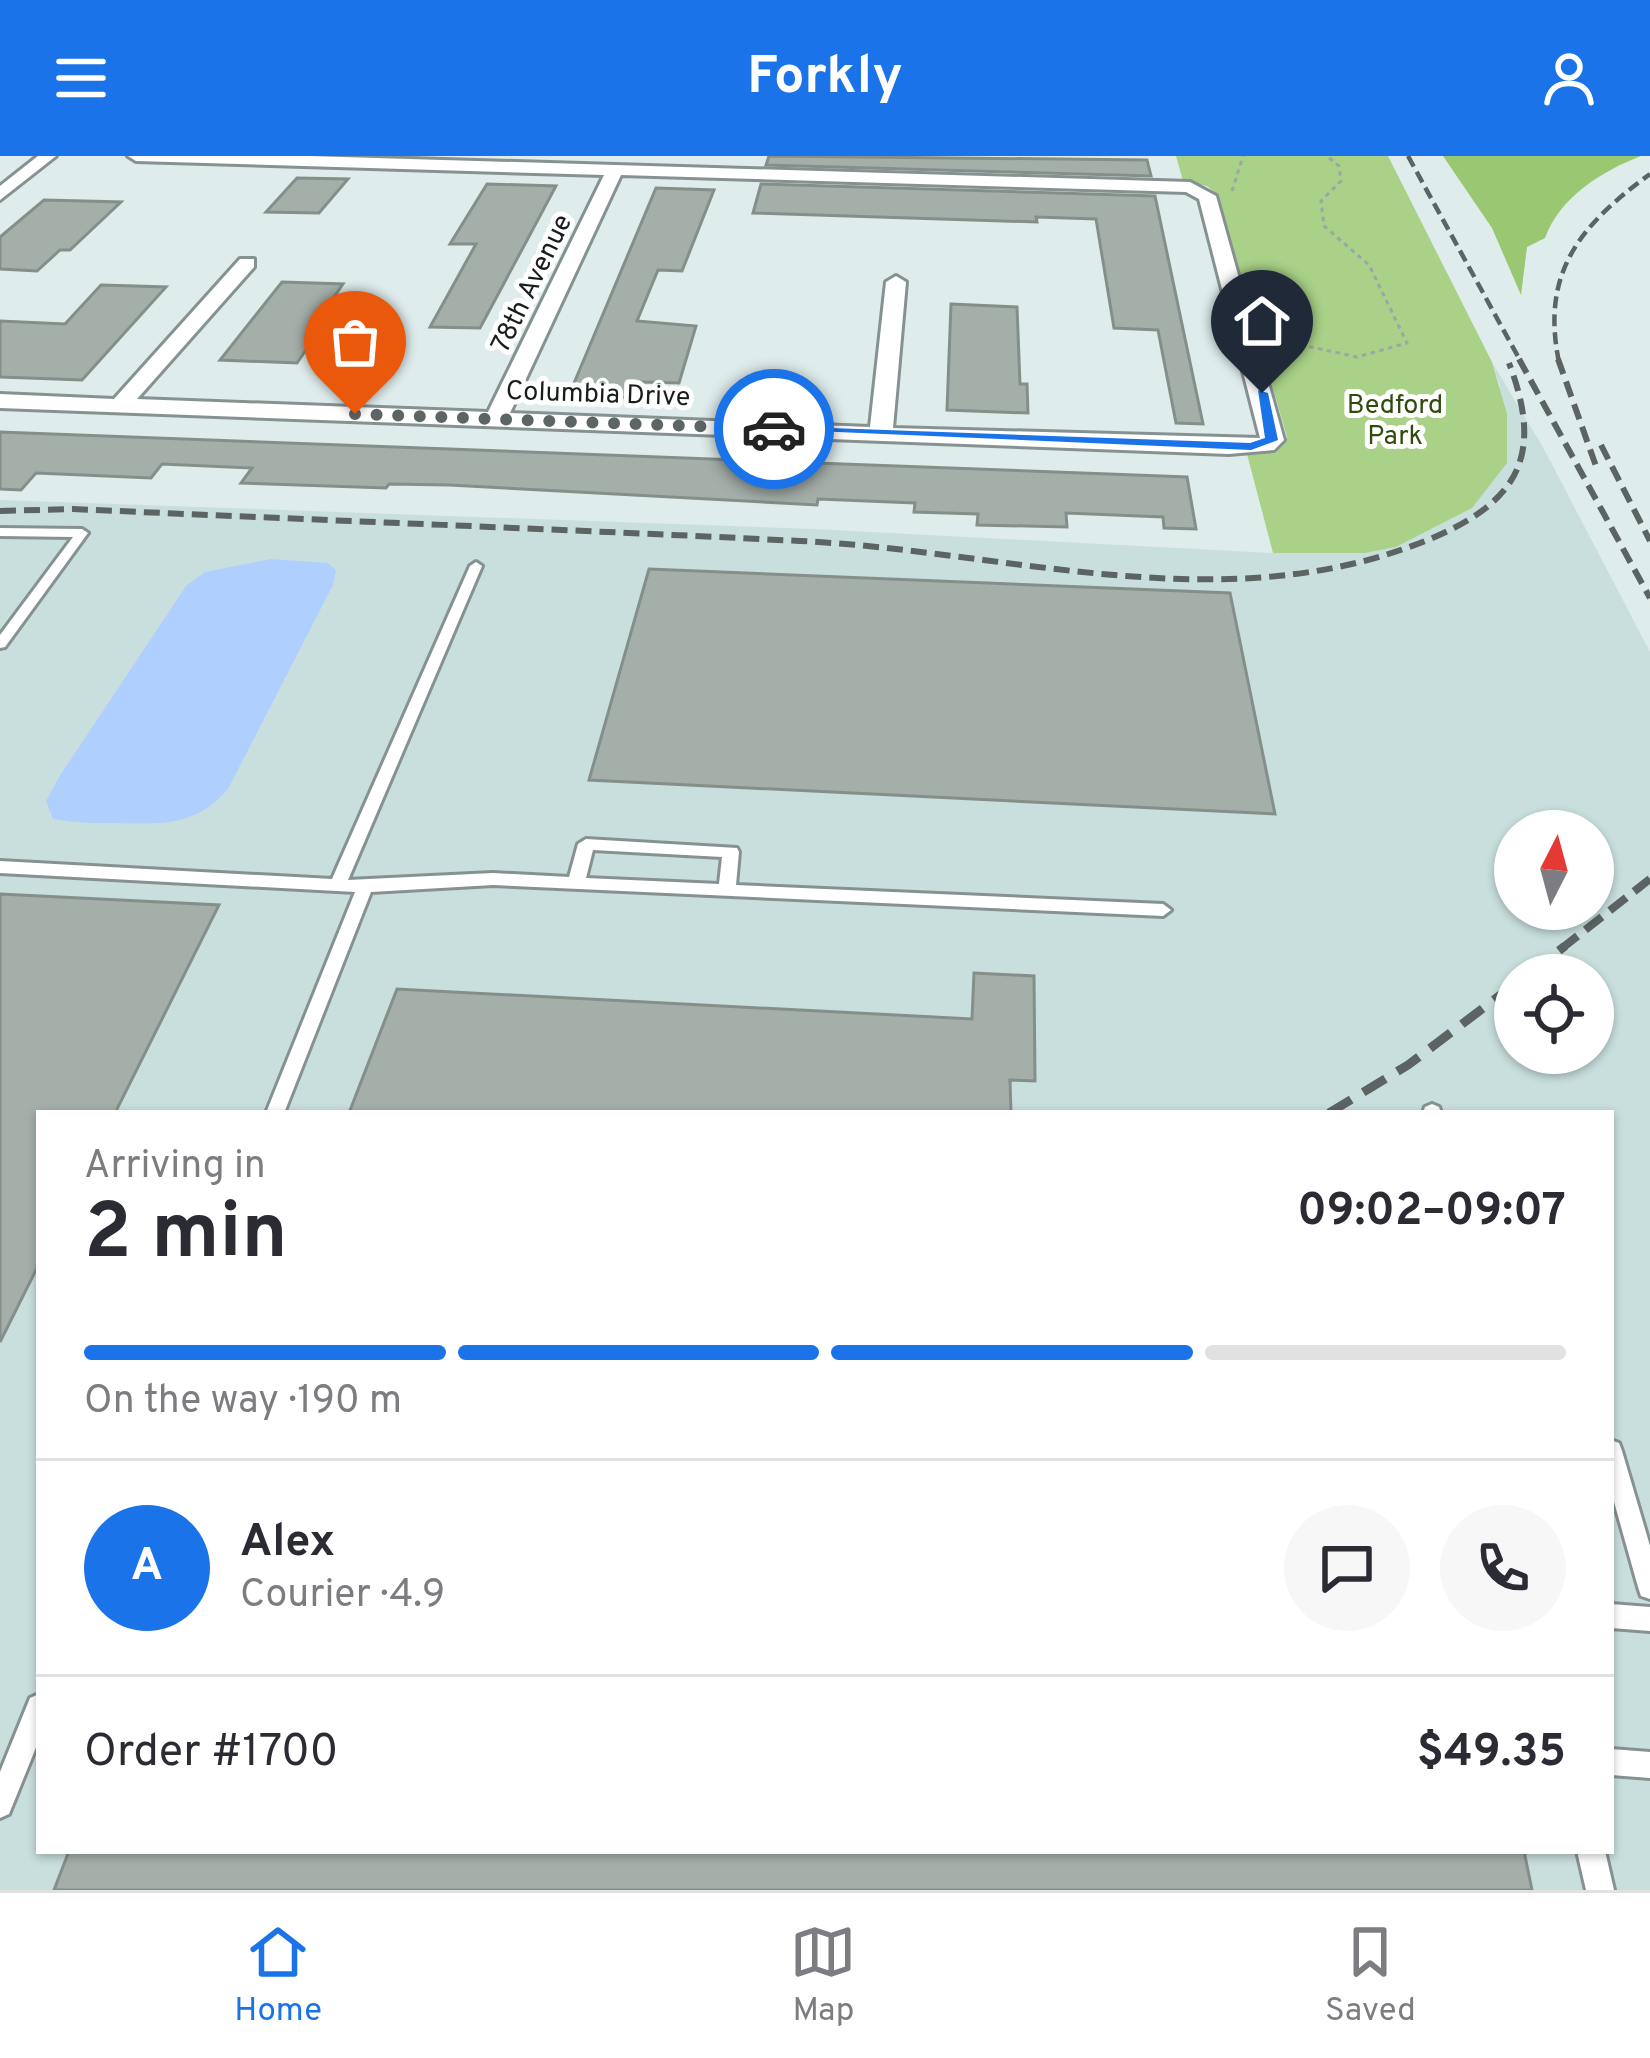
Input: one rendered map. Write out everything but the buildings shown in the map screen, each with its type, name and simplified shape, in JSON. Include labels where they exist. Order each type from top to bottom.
[{"type":"street","points":[[1,192],[48,156]]},
{"type":"street","points":[[136,156],[615,170]]},
{"type":"street","name":"Columbia Drive","points":[[0,401],[1266,445],[1273,432],[1207,196],[1198,189],[615,170]]},
{"type":"street","name":"78th Avenue","points":[[496,419],[615,170]]},
{"type":"street","points":[[119,406],[247,263]]},
{"type":"street","points":[[880,434],[896,282]]},
{"type":"lane","points":[[0,532],[82,533],[0,644]]},
{"type":"lane","points":[[337,886],[476,566]]},
{"type":"lane","points":[[575,883],[586,844],[731,852],[727,890]]},
{"type":"lane","points":[[0,867],[337,886],[493,879],[1163,910]]},
{"type":"lane","points":[[276,1110],[365,887]]},
{"type":"lane","points":[[1618,1498],[1650,1587]]},
{"type":"lane","points":[[1614,1616],[1650,1619]]},
{"type":"lane","points":[[0,1805],[36,1715]]},
{"type":"lane","points":[[1614,1762],[1650,1765]]},
{"type":"lane","points":[[1592,1854],[1600,1890]]},
{"type":"path","points":[[1274,339],[1357,357],[1407,344],[1369,265],[1324,226],[1322,201],[1342,177],[1327,156]]},
{"type":"shaded area","points":[[1492,362],[1544,449],[1650,652],[1650,1890],[0,1890],[0,500],[814,529],[1273,553],[1365,553],[1396,547],[1472,508],[1500,386]]},
{"type":"green space","name":"Bedford Park","points":[[1176,156],[1388,156],[1492,362],[1507,414],[1507,463],[1472,508],[1396,547],[1365,553],[1273,553],[1247,454],[1277,448],[1287,437],[1217,194],[1207,186],[1183,181]]},
{"type":"green space","points":[[1443,156],[1641,156],[1584,187],[1561,210],[1545,238],[1527,247],[1521,295],[1492,228]]},
{"type":"water","points":[[271,559],[328,563],[336,570],[333,585],[228,789],[202,811],[175,821],[53,819],[46,801],[59,777],[186,586],[205,572]]},
{"type":"railway","points":[[1408,156],[1521,362]]},
{"type":"railway","points":[[1559,362],[1556,301],[1572,253],[1604,212],[1650,174]]},
{"type":"railway","points":[[1519,359],[1650,598]]},
{"type":"railway","points":[[1559,362],[1597,469]]},
{"type":"railway","points":[[0,511],[73,509],[800,541],[1121,576],[1281,576],[1359,562],[1437,536],[1489,505],[1518,468],[1523,446],[1524,421],[1509,363]]},
{"type":"railway","points":[[1601,445],[1650,541]]},
{"type":"railway","points":[[1561,949],[1650,879]]},
{"type":"railway","points":[[1555,954],[1565,946]]},
{"type":"railway","points":[[1334,1110],[1408,1065],[1494,1000]]},
{"type":"way so far","points":[[355,414],[774,429]]},
{"type":"route","points":[[774,429],[1251,447],[1272,440],[1262,393]]}]
